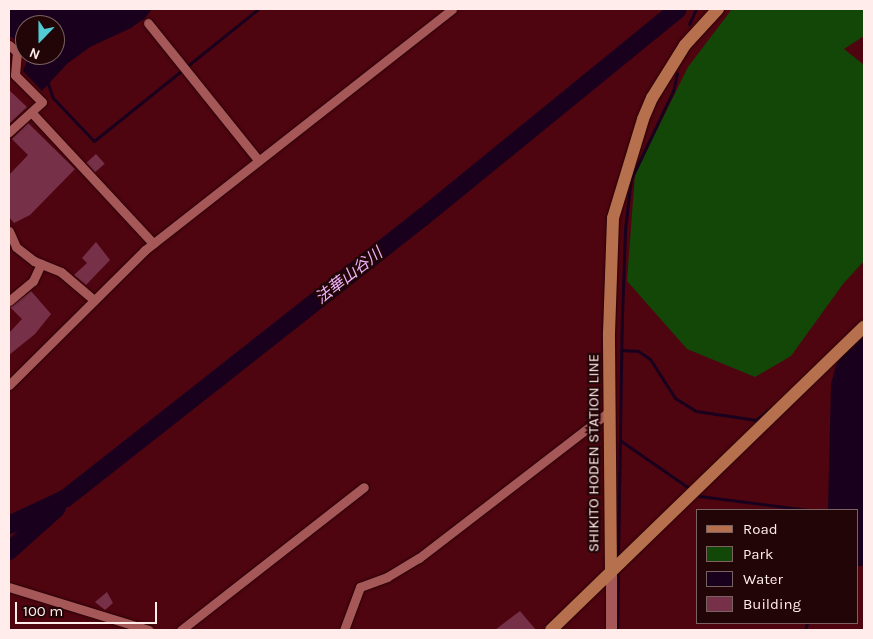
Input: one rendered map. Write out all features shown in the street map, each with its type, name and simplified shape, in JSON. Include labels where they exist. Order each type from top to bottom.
[{"type":"main road","name":"SHIKITO HODEN STATION LINE","points":[[616,567],[610,411],[613,218],[643,119],[652,98],[685,45],[718,9]]},
{"type":"main road","name":"SHIKITO HODEN STATION LINE","points":[[616,567],[864,327]]},
{"type":"main road","points":[[550,630],[616,567]]},
{"type":"street","points":[[9,385],[153,243],[452,9]]},
{"type":"street","points":[[148,23],[258,160]]},
{"type":"street","points":[[9,45],[17,52],[15,75],[42,102],[9,132]]},
{"type":"street","points":[[32,113],[153,243]]},
{"type":"street","points":[[9,231],[16,247],[41,264],[66,275],[94,300]]},
{"type":"street","points":[[9,301],[33,281],[41,264]]},
{"type":"street","points":[[344,630],[360,587],[419,558],[610,411]]},
{"type":"street","points":[[181,630],[364,487]]},
{"type":"street","points":[[611,630],[616,567]]},
{"type":"street","points":[[9,587],[149,630]]},
{"type":"green space","points":[[732,9],[864,9],[864,36],[844,49],[864,65],[864,261],[843,284],[791,356],[755,377],[687,349],[627,281],[635,174],[688,67]]},
{"type":"water","points":[[9,9],[152,9],[145,18],[131,28],[90,47],[68,63],[42,91],[23,71],[25,65],[65,65],[65,15],[15,15],[15,39],[9,36]]},
{"type":"water","points":[[864,337],[864,566],[858,566],[858,509],[828,509],[831,384],[836,365],[844,352]]},
{"type":"building","points":[[9,90],[27,107],[9,124]]},
{"type":"building","points":[[28,123],[75,169],[30,215],[14,223],[9,217],[9,175],[28,155],[12,139]]},
{"type":"building","points":[[96,154],[105,164],[95,172],[86,163]]},
{"type":"building","points":[[96,242],[110,260],[86,285],[74,275],[87,263],[82,258]]},
{"type":"building","points":[[31,291],[51,314],[35,334],[9,355],[9,333],[22,319],[10,307]]},
{"type":"building","points":[[107,592],[113,603],[105,610],[95,602]]},
{"type":"building","points":[[520,611],[536,630],[495,630]]},
{"type":"waterway","points":[[47,81],[53,98],[94,141],[258,9]]},
{"type":"waterway","name":"法華山谷川","points":[[9,525],[66,498],[422,218],[678,9]]},
{"type":"waterway","points":[[689,24],[696,9]]},
{"type":"waterway","points":[[618,560],[622,316],[625,229],[631,179],[673,91],[677,73]]},
{"type":"waterway","points":[[621,350],[638,351],[650,359],[675,398],[696,411],[756,420],[771,408]]},
{"type":"waterway","points":[[621,441],[689,488]]},
{"type":"waterway","points":[[699,496],[800,509]]},
{"type":"waterway","points":[[9,551],[57,508]]},
{"type":"waterway","points":[[617,630],[618,571]]},
{"type":"waterway","points":[[805,630],[807,624]]}]
